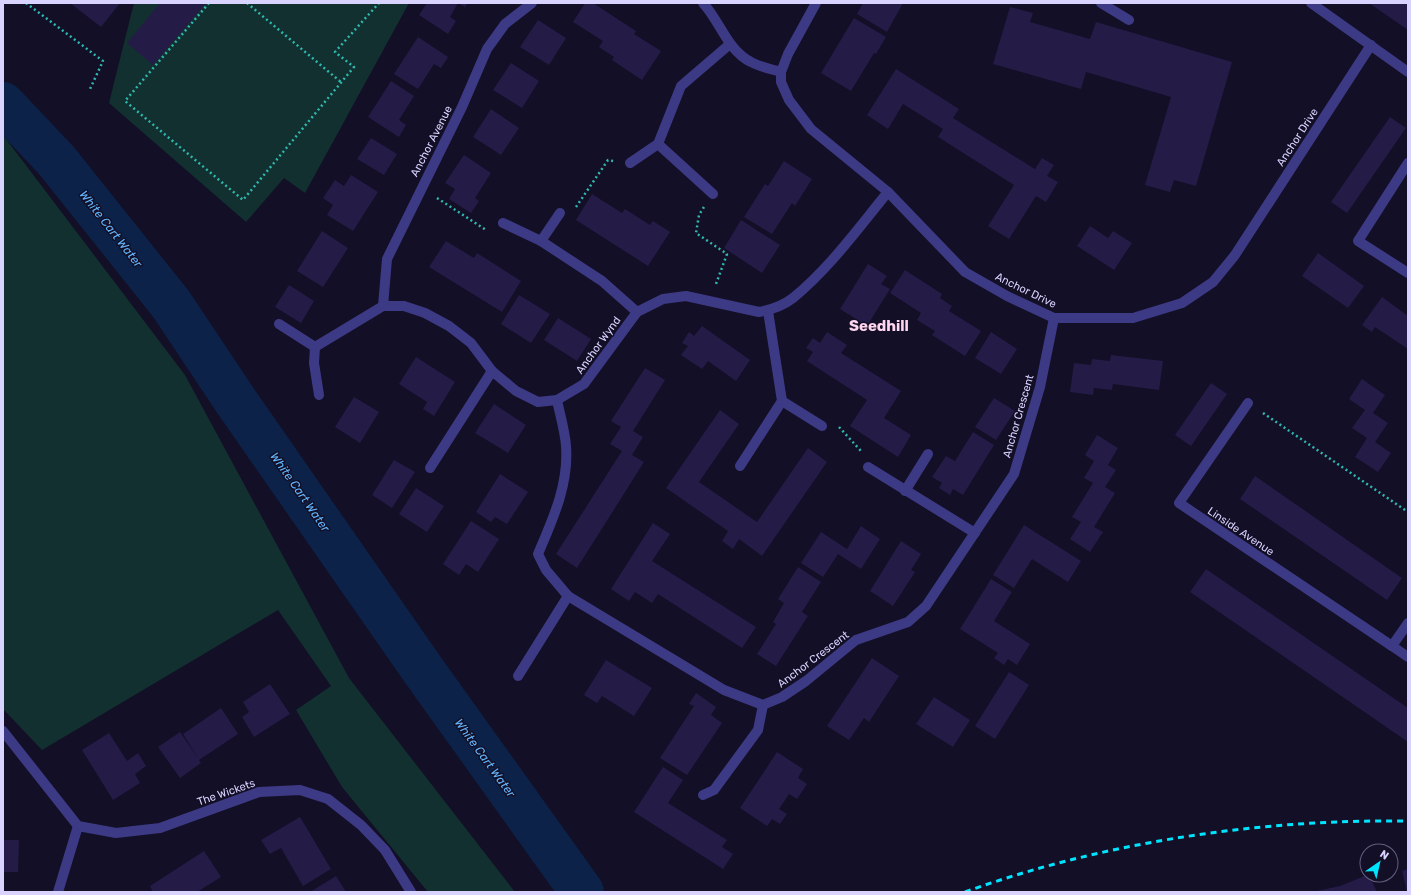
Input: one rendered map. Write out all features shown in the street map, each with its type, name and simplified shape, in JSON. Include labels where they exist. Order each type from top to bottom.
[{"type":"street","name":"Anchor Avenue","points":[[383,306],[387,259],[462,107],[487,49],[505,24],[532,3]]},
{"type":"street","points":[[703,3],[710,11],[730,44],[750,62],[781,72],[788,54],[816,3]]},
{"type":"street","points":[[1101,3],[1129,20]]},
{"type":"street","points":[[1311,3],[1408,72]]},
{"type":"street","points":[[630,164],[658,144],[681,86],[730,44]]},
{"type":"street","name":"Anchor Drive","points":[[781,72],[781,82],[789,100],[811,129],[888,192],[965,272],[1006,296],[1054,318],[1133,318],[1182,303],[1213,282],[1235,255],[1370,45]]},
{"type":"street","points":[[658,144],[712,194]]},
{"type":"street","points":[[1408,163],[1358,241],[1408,273]]},
{"type":"street","points":[[740,466],[782,401],[768,311],[792,299],[819,274],[888,192]]},
{"type":"street","points":[[541,241],[560,213]]},
{"type":"street","name":"Anchor Wynd","points":[[503,223],[541,241],[602,281],[637,312]]},
{"type":"street","name":"Anchor Wynd","points":[[383,306],[404,306],[425,313],[449,326],[471,343],[492,371],[516,391],[538,402],[557,400],[584,384],[637,312],[663,300],[686,296],[759,312],[768,311]]},
{"type":"street","points":[[315,347],[383,306]]},
{"type":"street","name":"Anchor Crescent","points":[[763,705],[782,697],[806,681],[856,640],[908,622],[926,606],[1014,474],[1040,387],[1054,318]]},
{"type":"street","points":[[280,324],[315,347]]},
{"type":"street","points":[[315,347],[314,363],[319,395]]},
{"type":"street","points":[[430,468],[492,371]]},
{"type":"street","points":[[557,400],[566,447],[564,483],[553,518],[538,554],[546,570],[568,596],[724,690],[763,705],[758,730],[714,790],[703,795]]},
{"type":"street","points":[[782,401],[822,426]]},
{"type":"street","name":"Linside Avenue","points":[[1248,403],[1179,503],[1408,658]]},
{"type":"street","points":[[905,491],[928,454]]},
{"type":"street","points":[[868,468],[975,533]]},
{"type":"street","points":[[518,676],[568,596]]},
{"type":"street","points":[[1392,646],[1408,623]]},
{"type":"street","points":[[3,730],[78,826],[58,892]]},
{"type":"street","name":"The Wickets","points":[[78,826],[116,833],[160,828],[259,792],[300,790],[328,799],[361,825],[385,850],[412,892]]},
{"type":"path","points":[[26,3],[103,61],[90,89]]},
{"type":"path","points":[[209,3],[126,101],[243,200],[354,67],[335,52],[379,3]]},
{"type":"path","points":[[247,3],[342,83]]},
{"type":"path","points":[[560,213],[573,212],[608,160],[630,164]]},
{"type":"path","points":[[421,188],[495,235],[503,223]]},
{"type":"path","points":[[710,301],[727,254],[696,233],[699,215],[712,194]]},
{"type":"path","points":[[1248,403],[1408,512]]},
{"type":"path","points":[[822,426],[836,424],[864,454],[868,468]]},
{"type":"green space","points":[[134,3],[409,3],[305,193],[284,178],[246,222],[109,103]]},
{"type":"green space","points":[[3,135],[185,375],[349,678],[515,892],[428,892],[342,787],[296,710],[331,686],[278,610],[42,750],[3,709]]},
{"type":"building","points":[[70,3],[120,3],[101,27]]},
{"type":"building","points":[[160,3],[206,3],[153,65],[127,43]]},
{"type":"building","points":[[427,3],[458,3],[450,17],[456,21],[448,34],[419,15]]},
{"type":"building","points":[[458,3],[468,3],[465,7]]},
{"type":"building","points":[[585,3],[593,3],[636,31],[634,34],[661,51],[642,80],[612,60],[614,57],[599,47],[603,41],[573,22]]},
{"type":"building","points":[[863,3],[903,3],[887,32],[857,14]]},
{"type":"building","points":[[1369,3],[1408,3],[1408,30]]},
{"type":"building","points":[[1010,7],[1033,13],[1030,22],[1090,39],[1096,22],[1232,62],[1196,186],[1174,180],[1170,192],[1145,185],[1171,97],[1086,72],[1081,89],[993,64]]},
{"type":"building","points":[[854,18],[886,37],[876,54],[874,53],[851,91],[821,73]]},
{"type":"building","points":[[538,20],[566,38],[549,65],[520,47]]},
{"type":"building","points":[[418,37],[448,57],[441,68],[434,64],[418,89],[394,74]]},
{"type":"building","points":[[511,63],[539,81],[522,108],[493,90]]},
{"type":"building","points":[[896,69],[959,109],[953,118],[1035,169],[1042,158],[1054,165],[1047,176],[1058,182],[1046,202],[1036,196],[1009,239],[988,226],[1014,185],[938,137],[943,129],[903,104],[888,129],[867,115]]},
{"type":"building","points":[[391,81],[414,96],[399,120],[406,125],[399,137],[368,117]]},
{"type":"building","points":[[491,109],[519,128],[501,155],[473,137]]},
{"type":"building","points":[[1390,117],[1406,128],[1347,213],[1331,202]]},
{"type":"building","points":[[371,138],[397,154],[384,175],[357,159]]},
{"type":"building","points":[[464,155],[491,173],[475,198],[479,201],[471,213],[449,199],[455,189],[445,183]]},
{"type":"building","points":[[784,161],[812,179],[795,206],[792,203],[772,234],[744,217],[765,184],[768,186]]},
{"type":"building","points":[[351,175],[378,192],[353,231],[327,215],[333,205],[323,198],[335,180],[344,186]]},
{"type":"building","points":[[592,194],[622,213],[625,209],[650,225],[653,221],[670,232],[648,266],[576,220]]},
{"type":"building","points":[[741,220],[780,245],[762,273],[724,248]]},
{"type":"building","points":[[1090,226],[1108,238],[1113,231],[1132,243],[1114,270],[1077,246]]},
{"type":"building","points":[[322,231],[348,248],[323,287],[297,271]]},
{"type":"building","points":[[446,241],[474,258],[477,253],[521,281],[502,312],[429,267]]},
{"type":"building","points":[[1318,253],[1364,286],[1348,308],[1302,276]]},
{"type":"building","points":[[868,264],[887,276],[881,284],[890,289],[867,326],[840,309]]},
{"type":"building","points":[[905,270],[942,294],[940,298],[952,306],[949,311],[981,331],[965,356],[932,335],[935,331],[917,320],[921,313],[890,293]]},
{"type":"building","points":[[289,285],[314,301],[301,323],[275,307]]},
{"type":"building","points":[[519,295],[550,314],[531,343],[501,324]]},
{"type":"building","points":[[1382,297],[1408,316],[1408,349],[1375,327],[1372,332],[1362,325]]},
{"type":"building","points":[[558,318],[591,339],[577,361],[544,340]]},
{"type":"building","points":[[702,326],[750,360],[736,381],[708,361],[702,369],[681,355],[688,346],[682,343],[689,332],[694,336]]},
{"type":"building","points":[[827,332],[847,345],[841,353],[901,391],[884,418],[911,435],[898,457],[850,426],[867,400],[807,361],[813,352],[806,348],[813,338],[820,343]]},
{"type":"building","points":[[991,332],[1017,349],[1001,374],[975,358]]},
{"type":"building","points":[[1111,355],[1163,361],[1159,390],[1113,384],[1112,390],[1094,388],[1093,395],[1070,392],[1074,363],[1091,365],[1092,359],[1110,361]]},
{"type":"building","points":[[416,357],[455,382],[434,416],[423,409],[427,402],[399,384]]},
{"type":"building","points":[[645,368],[665,380],[633,431],[643,437],[632,455],[644,462],[577,568],[556,554],[622,451],[610,444],[621,427],[611,421]]},
{"type":"building","points":[[1362,379],[1385,395],[1373,413],[1388,423],[1375,442],[1391,453],[1378,472],[1355,457],[1367,438],[1352,428],[1365,410],[1349,399]]},
{"type":"building","points":[[1211,383],[1227,394],[1191,446],[1175,435]]},
{"type":"building","points":[[354,397],[379,412],[360,443],[335,427]]},
{"type":"building","points":[[994,398],[1015,411],[996,440],[975,427]]},
{"type":"building","points":[[494,404],[526,425],[508,453],[475,433]]},
{"type":"building","points":[[720,410],[739,424],[699,482],[757,522],[808,448],[827,462],[762,556],[739,539],[733,549],[722,541],[728,531],[666,488]]},
{"type":"building","points":[[973,432],[994,445],[963,495],[953,489],[950,495],[939,488],[942,483],[932,477],[946,456],[955,461]]},
{"type":"building","points":[[1097,435],[1118,448],[1108,465],[1116,470],[1105,487],[1115,493],[1094,527],[1103,532],[1090,552],[1070,539],[1081,522],[1072,517],[1093,483],[1084,478],[1094,461],[1085,455]]},
{"type":"building","points":[[394,460],[415,472],[392,508],[372,495]]},
{"type":"building","points":[[500,474],[528,492],[507,524],[495,517],[491,522],[476,512]]},
{"type":"building","points":[[1255,476],[1402,578],[1387,600],[1240,499]]},
{"type":"building","points":[[416,488],[444,506],[427,532],[399,514]]},
{"type":"building","points":[[471,521],[499,539],[478,572],[466,564],[459,575],[443,564]]},
{"type":"building","points":[[653,523],[670,534],[652,561],[756,627],[742,648],[658,594],[652,603],[635,592],[629,601],[611,589]]},
{"type":"building","points":[[1024,525],[1081,561],[1068,582],[1032,559],[1014,588],[993,575]]},
{"type":"building","points":[[861,526],[880,539],[861,569],[838,554],[823,577],[801,563],[821,532],[847,549]]},
{"type":"building","points":[[901,541],[921,554],[911,570],[915,572],[893,606],[870,591]]},
{"type":"building","points":[[798,567],[821,582],[802,612],[808,616],[776,666],[757,654],[776,624],[773,622],[784,603],[778,599]]},
{"type":"building","points":[[1206,569],[1408,708],[1408,742],[1190,592]]},
{"type":"building","points":[[991,579],[1012,592],[994,621],[1030,644],[1017,665],[1008,659],[1004,665],[994,658],[998,653],[960,629]]},
{"type":"building","points":[[872,658],[899,676],[869,722],[864,718],[849,740],[827,726]]},
{"type":"building","points":[[606,660],[652,688],[634,716],[602,696],[597,703],[584,695]]},
{"type":"building","points":[[1009,672],[1029,685],[995,739],[975,726]]},
{"type":"building","points":[[270,684],[290,714],[254,737],[242,717],[249,712],[243,702]]},
{"type":"building","points":[[696,693],[716,707],[711,715],[722,723],[687,775],[660,758],[694,706],[689,704]]},
{"type":"building","points":[[934,697],[970,720],[953,747],[916,724]]},
{"type":"building","points":[[221,708],[238,734],[199,760],[201,763],[180,778],[158,747],[180,732],[198,758],[183,734]]},
{"type":"building","points":[[109,733],[127,761],[138,753],[146,766],[135,774],[140,783],[113,800],[82,750]]},
{"type":"building","points":[[777,752],[803,769],[798,778],[807,784],[797,799],[789,794],[779,809],[787,814],[780,824],[772,819],[767,826],[740,808]]},
{"type":"building","points":[[663,767],[683,780],[668,803],[727,840],[722,847],[733,854],[723,869],[634,812]]},
{"type":"building","points":[[300,817],[331,869],[303,886],[281,848],[270,854],[261,840]]},
{"type":"building","points":[[3,840],[19,840],[18,872],[3,872]]},
{"type":"building","points":[[204,851],[221,877],[197,892],[153,892],[150,886]]},
{"type":"building","points":[[1408,869],[1408,892],[1407,892],[1402,871]]},
{"type":"building","points":[[336,876],[346,892],[310,892]]},
{"type":"building","points":[[1359,878],[1359,883],[1373,883],[1377,892],[1312,892],[1340,886]]},
{"type":"waterway","name":"White Cart Water","points":[[3,104],[56,160],[171,304],[235,400],[423,670],[582,892]]},
{"type":"railway","points":[[965,892],[1072,860],[1127,847],[1183,837],[1239,829],[1296,824],[1352,821],[1408,821]]},
{"type":"district","name":"Seedhill","points":[[879,326]]}]
